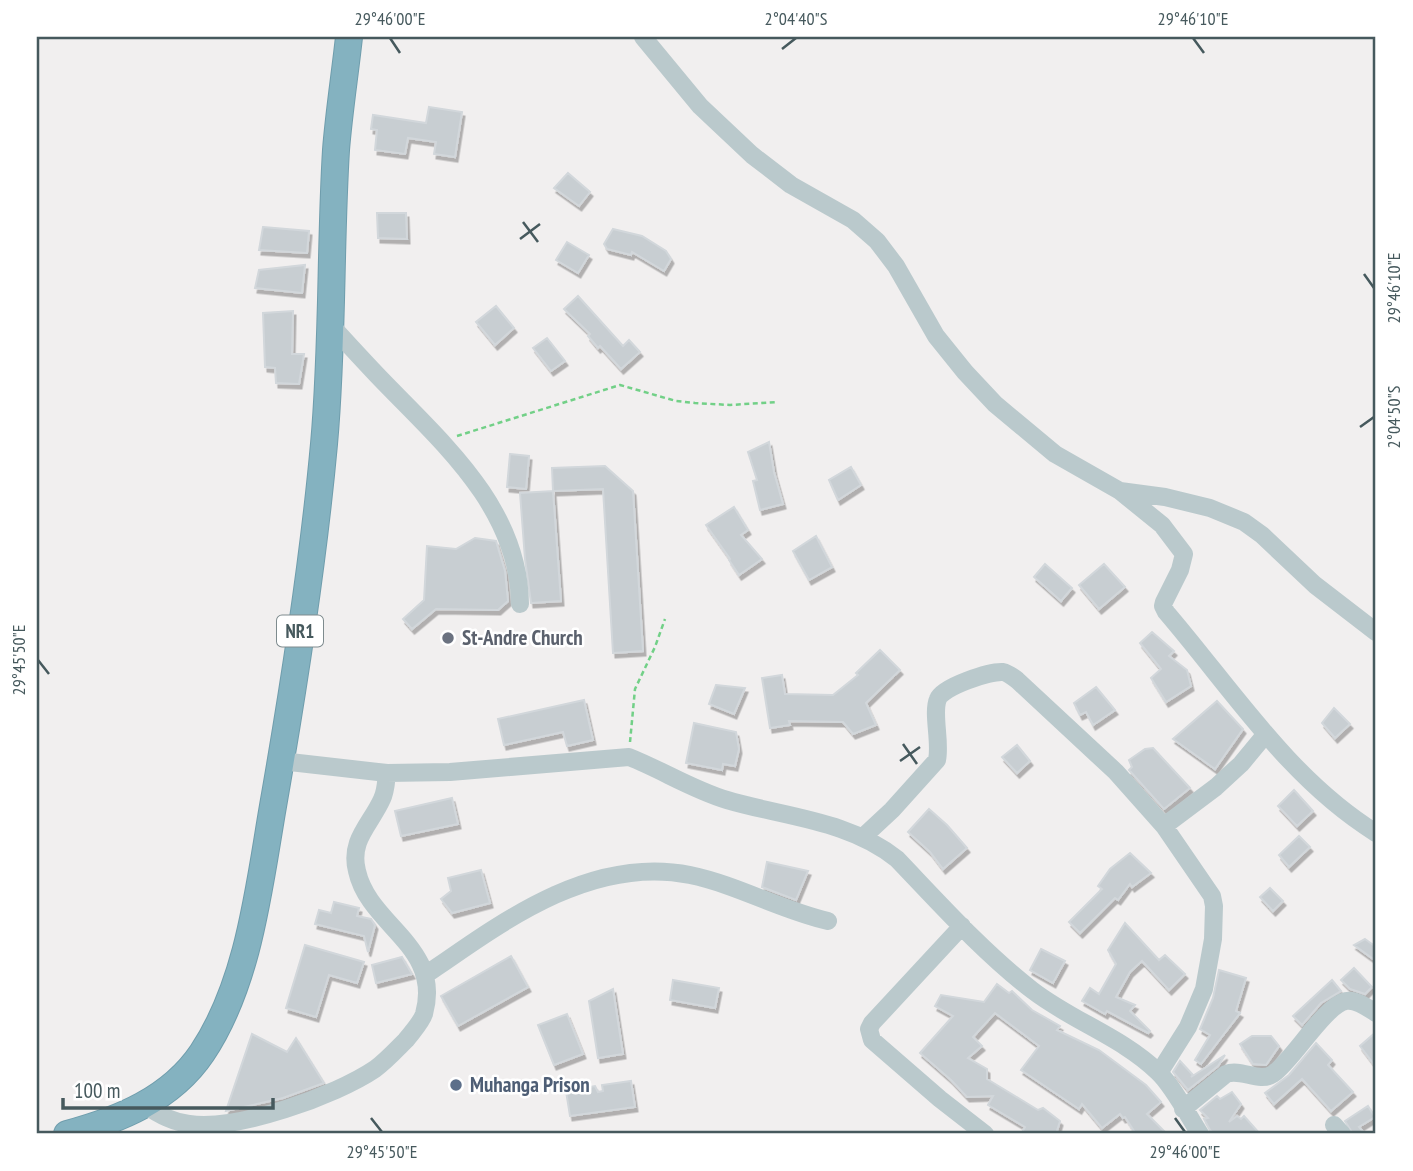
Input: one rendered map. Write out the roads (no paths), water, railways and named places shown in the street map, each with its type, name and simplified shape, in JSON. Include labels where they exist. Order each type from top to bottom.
[{"type":"highway","name":"NR1","points":[[67,1134],[105,1124],[145,1105],[185,1073],[200,1056],[217,1029],[243,957],[254,912],[281,761],[301,629],[324,443],[336,148],[349,37]]},
{"type":"street","points":[[643,37],[700,106],[752,155],[791,185],[853,220],[877,242],[896,267],[936,336],[995,404],[1055,454],[1120,491],[1162,525],[1184,554],[1163,609],[1196,646],[1265,735],[1335,805],[1376,833]]},
{"type":"street","points":[[330,324],[441,441],[481,489],[509,540],[520,581],[520,604]]},
{"type":"street","points":[[1120,491],[1165,497],[1210,508],[1244,522],[1262,535],[1315,585],[1376,632]]},
{"type":"street","points":[[863,837],[892,810],[937,760],[937,706],[941,694],[972,679],[999,672],[1017,680],[1095,751],[1164,826],[1207,889],[1214,906],[1213,939],[1204,989],[1188,1027],[1159,1073]]},
{"type":"street","points":[[1164,826],[1224,780],[1265,735]]},
{"type":"street","points":[[281,761],[387,773],[450,772],[629,757],[724,799],[863,837],[897,859],[1007,970],[1035,992],[1110,1037],[1159,1073],[1200,1134]]},
{"type":"street","points":[[145,1105],[172,1121],[191,1125],[215,1125],[276,1111],[309,1101],[375,1068],[414,1031],[424,1014],[427,974],[404,940],[371,902],[356,869],[355,849],[367,822],[381,802],[387,773]]},
{"type":"street","points":[[427,974],[500,923],[568,891],[622,873],[665,871],[691,875],[745,891],[800,915],[828,921]]},
{"type":"street","points":[[962,926],[872,1023],[870,1034],[872,1040],[985,1134]]},
{"type":"street","points":[[1183,1109],[1233,1071],[1260,1077],[1274,1073],[1341,1003],[1348,1000],[1376,1013]]},
{"type":"place","name":"St-Andre Church","points":[[448,638]]},
{"type":"place","name":"Muhanga Prison","points":[[456,1085]]}]
